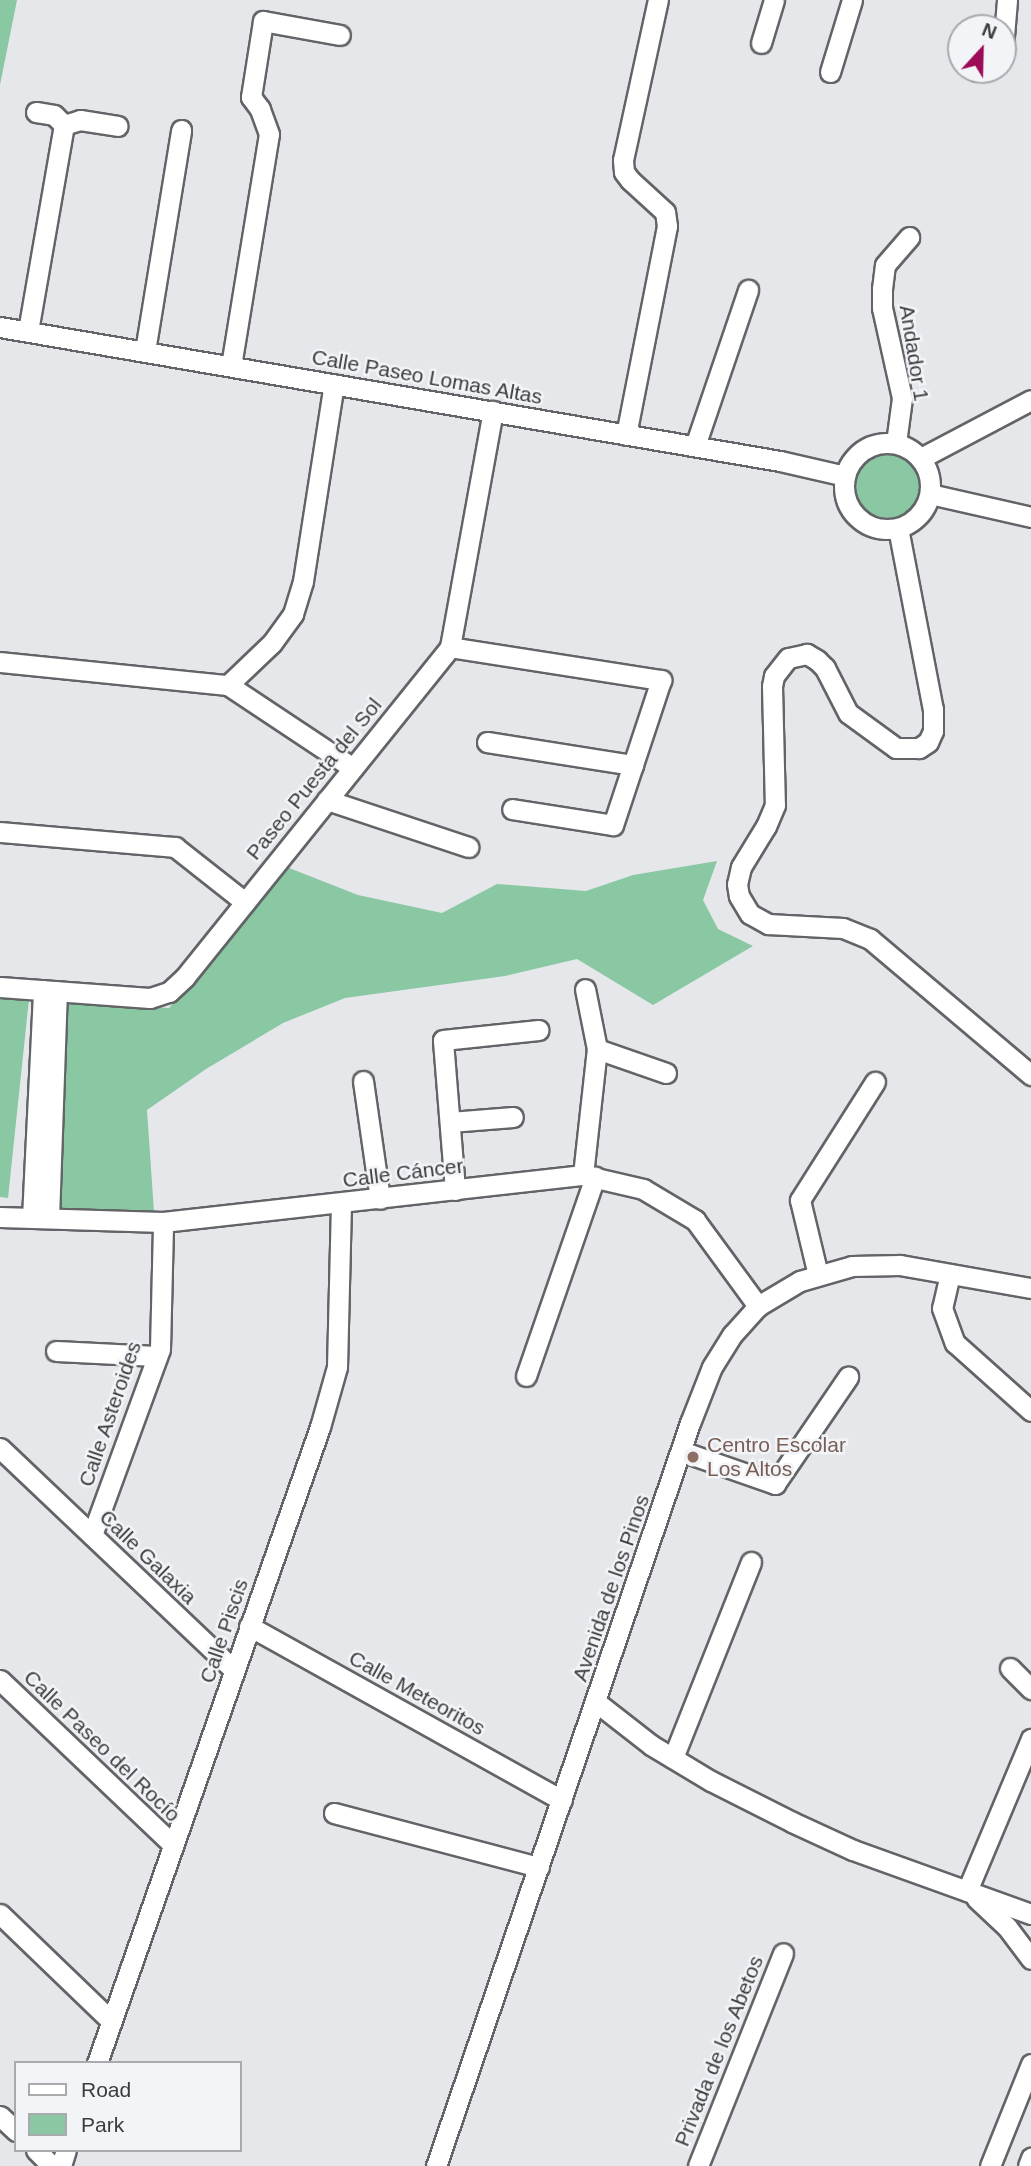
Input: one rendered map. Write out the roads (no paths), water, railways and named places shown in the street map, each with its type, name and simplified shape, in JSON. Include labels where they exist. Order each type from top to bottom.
[{"type":"street","points":[[626,435],[667,226],[665,212],[630,180],[624,172],[623,160],[657,0]]},
{"type":"street","points":[[761,43],[774,0]]},
{"type":"street","points":[[830,72],[852,0]]},
{"type":"street","points":[[231,366],[269,134],[260,109],[251,97],[263,22],[340,35]]},
{"type":"street","points":[[36,112],[54,115],[64,125]]},
{"type":"street","points":[[64,125],[80,120],[118,126]]},
{"type":"street","points":[[27,331],[64,125]]},
{"type":"street","points":[[145,351],[181,130]]},
{"type":"street","name":"Andador 1","points":[[896,443],[902,410],[901,384],[884,319],[882,289],[885,265],[909,237]]},
{"type":"street","points":[[695,446],[748,290]]},
{"type":"street","name":"Calle Paseo Lomas Altas","points":[[0,327],[695,446],[845,476]]},
{"type":"street","points":[[228,685],[272,643],[293,614],[303,581],[334,384]]},
{"type":"street","points":[[921,458],[1031,400]]},
{"type":"street","name":"Paseo Puesta del Sol","points":[[0,987],[150,998],[169,992],[185,977],[450,647],[493,411]]},
{"type":"street","points":[[883,443],[896,443],[921,458],[928,469],[930,494],[919,516],[898,528],[883,529],[857,517],[844,491],[845,476],[858,453],[883,443]]},
{"type":"street","points":[[930,494],[1031,517]]},
{"type":"street","points":[[898,528],[933,709],[933,731],[928,741],[919,748],[896,748],[848,713],[825,668],[817,660],[807,654],[788,658],[774,676],[772,686],[775,805],[766,826],[741,867],[737,884],[739,897],[750,914],[768,924],[843,928],[870,939],[1031,1075]]},
{"type":"street","points":[[450,647],[661,680],[614,825],[512,809]]},
{"type":"street","points":[[0,663],[228,685],[353,768]]},
{"type":"street","points":[[487,742],[633,765]]},
{"type":"street","points":[[327,800],[468,847]]},
{"type":"street","points":[[0,832],[175,847],[245,902]]},
{"type":"street","points":[[526,1376],[589,1176],[597,1049],[585,989]]},
{"type":"street","points":[[40,1218],[50,991]]},
{"type":"street","points":[[455,1190],[443,1040],[538,1030]]},
{"type":"street","points":[[597,1049],[666,1073]]},
{"type":"street","points":[[363,1082],[380,1199]]},
{"type":"street","points":[[818,1275],[800,1200],[875,1082]]},
{"type":"street","points":[[450,1122],[513,1117]]},
{"type":"street","name":"Calle Cáncer","points":[[0,1217],[163,1222],[589,1176],[643,1189],[695,1220],[758,1306]]},
{"type":"street","name":"Calle Piscis","points":[[98,2061],[250,1626],[337,1367],[341,1204]]},
{"type":"street","name":"Calle Asteroides","points":[[92,1535],[157,1356],[163,1222]]},
{"type":"street","name":"Avenida de los Pinos","points":[[436,2166],[681,1451],[712,1367],[732,1335],[758,1306],[818,1275],[852,1266],[888,1265],[1031,1288]]},
{"type":"street","points":[[950,1274],[942,1308],[955,1343],[1024,1398],[1031,1411]]},
{"type":"street","points":[[56,1351],[157,1356]]},
{"type":"street","points":[[681,1451],[775,1484],[848,1377]]},
{"type":"street","name":"Calle Galaxia","points":[[0,1448],[234,1670]]},
{"type":"street","points":[[673,1758],[751,1562]]},
{"type":"street","name":"Calle Meteoritos","points":[[250,1626],[562,1800]]},
{"type":"street","points":[[1010,1668],[1031,1689]]},
{"type":"street","name":"Calle Paseo del Rocío","points":[[0,1680],[173,1845]]},
{"type":"street","points":[[596,1702],[673,1758],[711,1781],[841,1845],[1031,1914]]},
{"type":"street","points":[[967,1891],[1031,1739]]},
{"type":"street","points":[[334,1813],[539,1867]]},
{"type":"street","points":[[967,1891],[1007,1927],[1031,1959]]},
{"type":"street","points":[[0,1914],[111,2021]]},
{"type":"street","name":"Privada de los Abetos","points":[[698,2166],[783,1953]]},
{"type":"street","points":[[990,2166],[1031,2064]]},
{"type":"street","points":[[0,2116],[14,2129]]},
{"type":"street","points":[[38,2152],[52,2166]]},
{"type":"street","points":[[1028,2166],[1031,2158]]},
{"type":"place","name":"Centro Escolar Los Altos","points":[[693,1457]]}]
